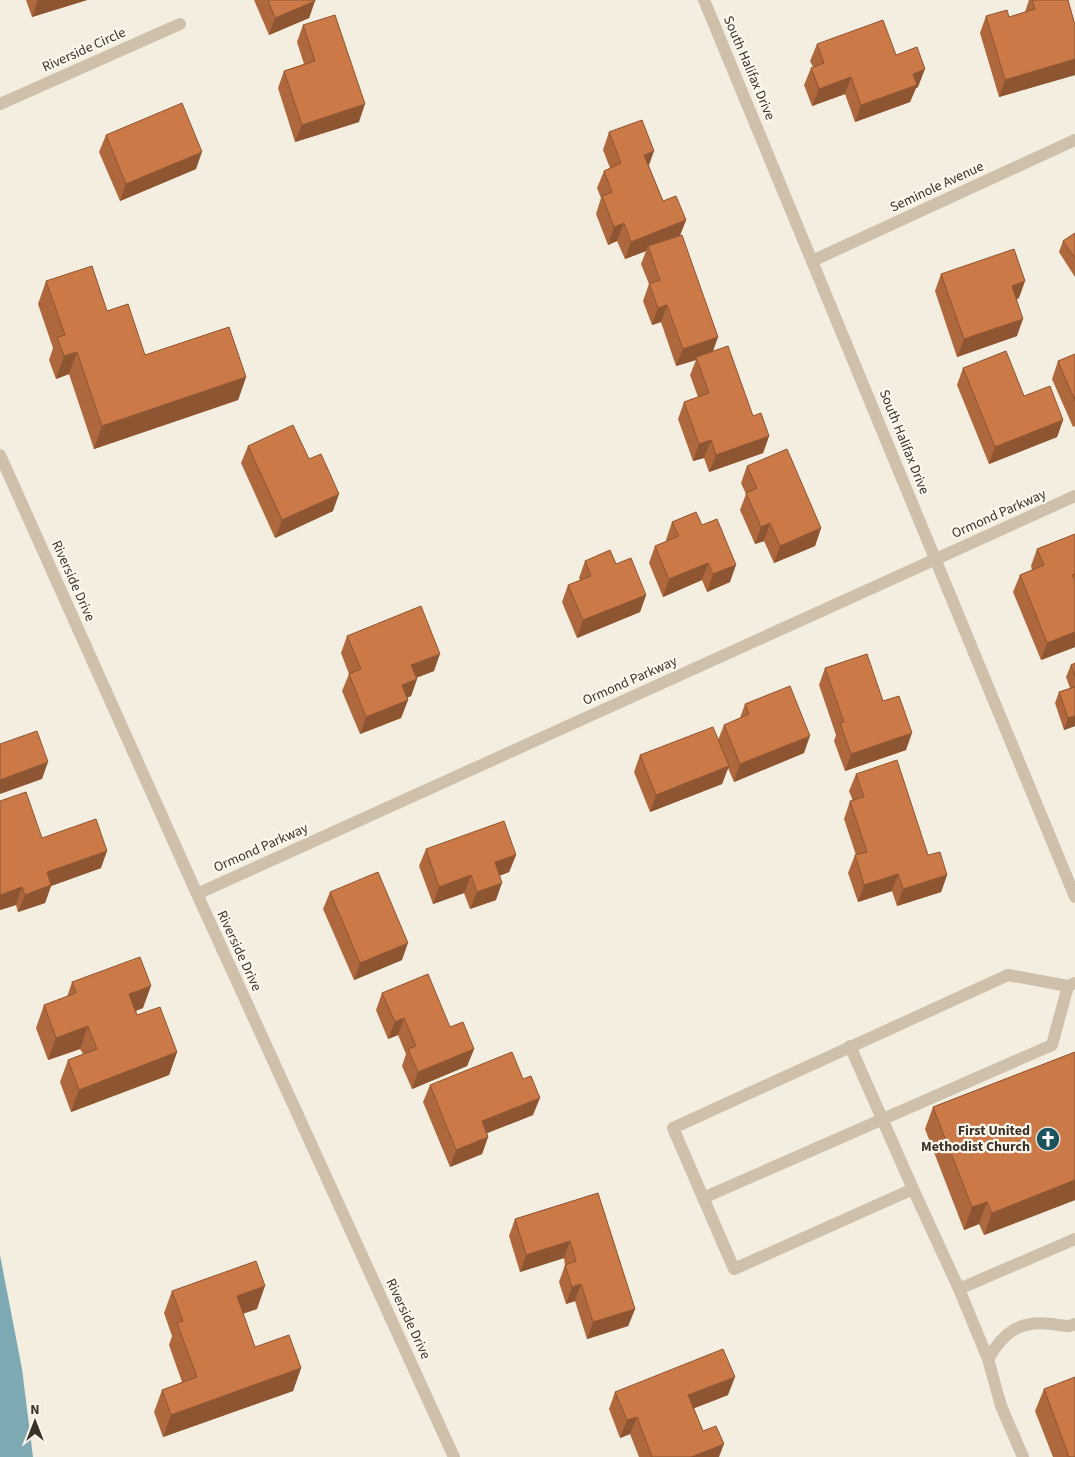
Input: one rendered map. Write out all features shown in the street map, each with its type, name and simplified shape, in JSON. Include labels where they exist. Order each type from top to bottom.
[{"type":"street","name":"South Halifax Drive","points":[[704,0],[1075,897]]},
{"type":"street","name":"Riverside Circle","points":[[0,104],[180,24]]},
{"type":"street","name":"Seminole Avenue","points":[[812,261],[1075,140]]},
{"type":"street","name":"Riverside Drive","points":[[0,456],[197,894],[454,1457]]},
{"type":"street","name":"Ormond Parkway","points":[[197,894],[1075,496]]},
{"type":"street","points":[[703,1198],[1052,1045],[1071,984],[1008,975],[673,1128],[703,1198],[734,1269],[913,1189]]},
{"type":"street","points":[[850,1046],[959,1289],[988,1359],[1001,1406],[1022,1457]]},
{"type":"street","points":[[959,1289],[1075,1239]]},
{"type":"street","points":[[988,1359],[997,1344],[1004,1337],[1025,1324],[1038,1323],[1067,1328],[1075,1324]]},
{"type":"water","points":[[0,1255],[22,1369],[33,1457],[0,1457]]},
{"type":"building","points":[[268,0],[315,0],[315,1],[275,18]]},
{"type":"building","points":[[1032,0],[1068,0],[1075,25],[1075,59],[1005,80],[986,16],[1007,10],[1009,17],[1035,9]]},
{"type":"building","points":[[335,15],[365,104],[302,125],[284,71],[315,61],[303,25]]},
{"type":"building","points":[[883,20],[896,55],[917,47],[925,69],[913,74],[917,85],[861,105],[851,77],[819,89],[811,68],[824,63],[817,44]]},
{"type":"building","points":[[182,103],[202,152],[126,184],[106,135]]},
{"type":"building","points":[[642,120],[654,151],[644,155],[663,201],[676,196],[686,220],[631,242],[624,223],[614,227],[602,196],[612,192],[604,171],[621,163],[609,132]]},
{"type":"building","points":[[1075,233],[1075,258],[1063,241]]},
{"type":"building","points":[[682,235],[718,337],[683,349],[667,305],[658,308],[649,284],[660,280],[648,246]]},
{"type":"building","points":[[1014,249],[1025,281],[1012,286],[1023,319],[964,339],[941,274]]},
{"type":"building","points":[[92,266],[107,311],[128,304],[145,355],[229,327],[246,377],[102,426],[77,352],[64,356],[57,337],[65,335],[46,281]]},
{"type":"building","points":[[728,346],[753,416],[761,413],[769,436],[716,455],[711,440],[699,444],[684,402],[709,393],[696,357]]},
{"type":"building","points":[[1006,351],[1024,396],[1050,386],[1063,420],[995,447],[963,368]]},
{"type":"building","points":[[1075,354],[1075,401],[1058,361]]},
{"type":"building","points":[[293,425],[309,459],[321,454],[339,494],[282,520],[248,446]]},
{"type":"building","points":[[787,449],[821,528],[780,546],[770,523],[761,527],[746,493],[757,488],[747,466]]},
{"type":"building","points":[[696,512],[702,525],[717,519],[736,565],[713,574],[708,563],[669,579],[655,546],[679,536],[672,522]]},
{"type":"building","points":[[1075,534],[1075,574],[1072,575],[1075,581],[1075,632],[1047,643],[1020,575],[1044,565],[1037,549]]},
{"type":"building","points":[[610,550],[616,564],[631,558],[646,595],[583,620],[568,585],[591,576],[585,561]]},
{"type":"building","points":[[421,606],[440,654],[411,665],[417,679],[402,685],[408,700],[366,717],[349,674],[361,669],[347,636]]},
{"type":"building","points":[[867,654],[883,701],[899,696],[912,733],[851,754],[840,723],[844,722],[825,668]]},
{"type":"building","points":[[1075,663],[1075,677],[1071,665]]},
{"type":"building","points":[[790,686],[810,736],[740,764],[724,725],[749,714],[745,704]]},
{"type":"building","points":[[1075,687],[1075,716],[1068,718],[1059,692]]},
{"type":"building","points":[[713,727],[729,766],[656,795],[640,755]]},
{"type":"building","points":[[37,731],[48,762],[0,780],[0,744]]},
{"type":"building","points":[[897,760],[928,855],[940,852],[947,875],[903,889],[898,874],[864,885],[855,855],[867,852],[850,801],[864,797],[856,774]]},
{"type":"building","points":[[26,792],[42,838],[96,819],[107,851],[47,872],[51,885],[25,895],[22,887],[0,895],[0,801]]},
{"type":"building","points":[[504,821],[516,855],[495,862],[502,883],[477,892],[471,875],[439,887],[426,849]]},
{"type":"building","points":[[378,872],[408,943],[360,963],[330,892]]},
{"type":"building","points":[[140,957],[151,986],[129,994],[137,1015],[160,1007],[177,1052],[79,1090],[68,1060],[97,1049],[88,1026],[56,1038],[44,1005],[76,993],[72,982]]},
{"type":"building","points":[[428,974],[450,1027],[463,1022],[474,1049],[418,1072],[408,1049],[416,1046],[404,1018],[395,1022],[382,993]]},
{"type":"building","points":[[512,1052],[523,1079],[531,1076],[540,1098],[482,1121],[488,1137],[456,1150],[430,1085]]},
{"type":"building","points":[[1075,1052],[1075,1180],[992,1213],[987,1202],[972,1207],[933,1107]]},
{"type":"building","points":[[598,1193],[635,1309],[593,1322],[581,1284],[572,1287],[565,1265],[576,1261],[570,1241],[526,1255],[515,1219]]},
{"type":"building","points":[[256,1261],[265,1286],[237,1296],[255,1347],[289,1335],[301,1368],[171,1415],[162,1390],[197,1377],[177,1323],[183,1321],[172,1291]]},
{"type":"building","points":[[723,1349],[735,1377],[688,1395],[703,1431],[716,1426],[724,1444],[691,1457],[652,1457],[637,1417],[627,1420],[615,1392]]},
{"type":"building","points":[[1075,1377],[1075,1457],[1069,1457],[1044,1389]]},
{"type":"place","name":"First United Methodist Church","points":[[1048,1139]]}]
